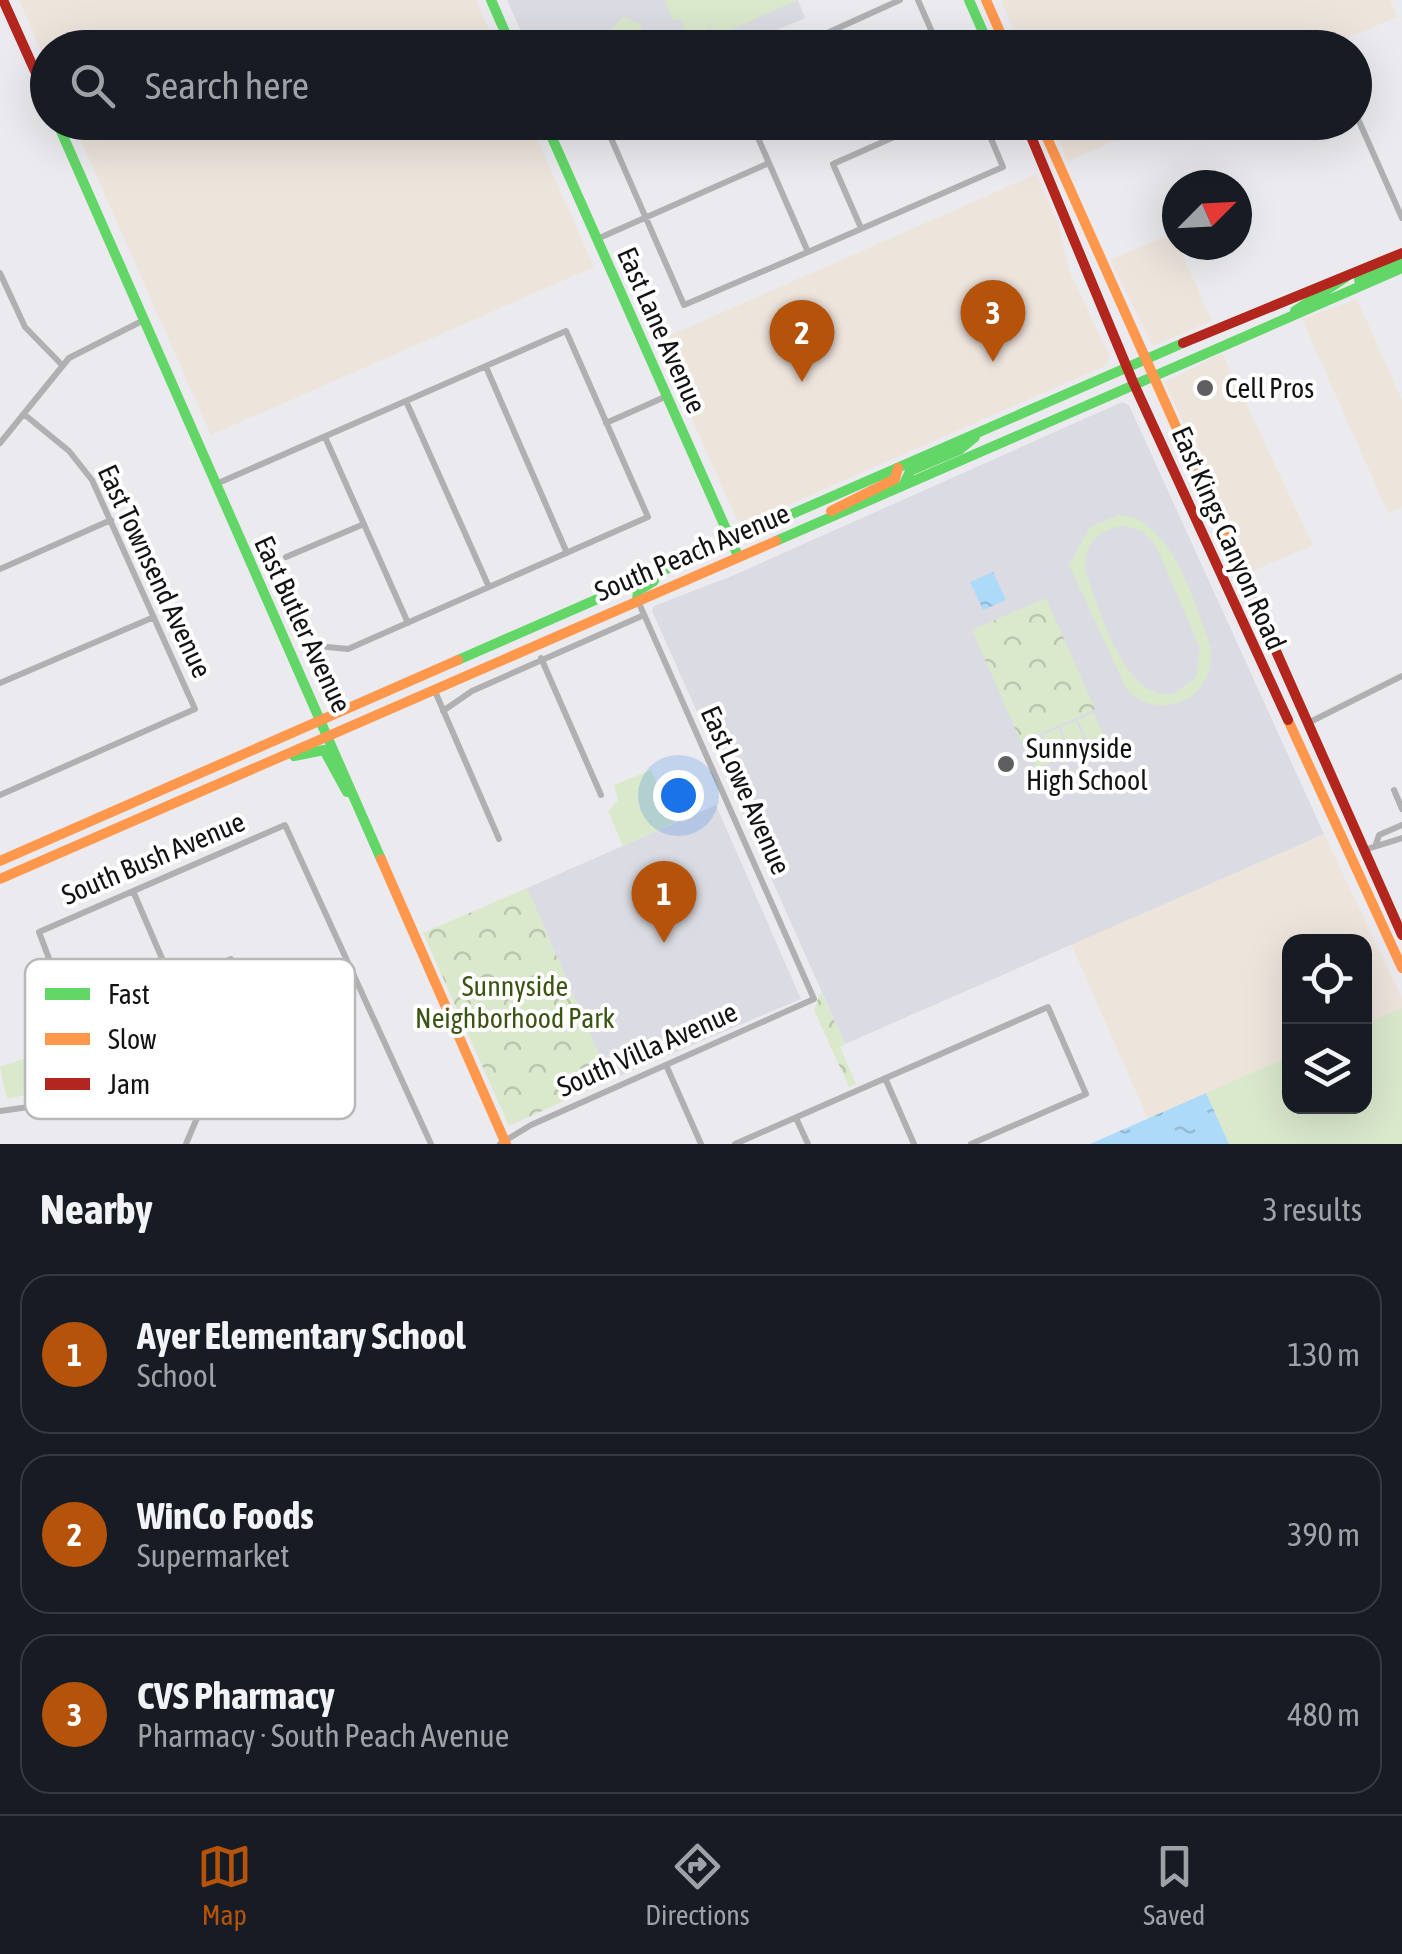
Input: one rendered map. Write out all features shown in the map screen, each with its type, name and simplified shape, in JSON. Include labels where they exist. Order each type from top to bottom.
[{"type":"main road","points":[[491,0],[504,30]]},
{"type":"main road","points":[[969,0],[982,30]]},
{"type":"main road","points":[[986,0],[999,30]]},
{"type":"main road","points":[[4,8],[30,62]]},
{"type":"main road","name":"East Butler Avenue","points":[[65,140],[320,723],[329,734],[503,1143]]},
{"type":"main road","name":"East Lane Avenue","points":[[554,140],[738,556]]},
{"type":"main road","name":"East Kings Canyon Road","points":[[1031,140],[1126,367],[1402,968]]},
{"type":"main road","name":"East Kings Canyon Road","points":[[1048,140],[1402,935]]},
{"type":"main road","name":"South Peach Avenue","points":[[0,862],[1126,367],[1348,275],[1402,260]]},
{"type":"main road","name":"South Peach Avenue","points":[[0,879],[1341,292],[1402,260]]},
{"type":"main road","points":[[1295,311],[1300,303],[1338,286],[1348,275]]},
{"type":"main road","points":[[904,484],[907,473],[959,450],[985,429]]},
{"type":"main road","points":[[816,522],[840,504],[895,479],[898,468]]},
{"type":"main road","points":[[637,600],[640,588],[678,570],[680,564]]},
{"type":"main road","points":[[267,762],[324,750],[356,801]]},
{"type":"street","points":[[834,30],[900,0]]},
{"type":"street","points":[[918,0],[931,30]]},
{"type":"street","points":[[612,140],[684,305],[1003,167],[992,140]]},
{"type":"street","points":[[759,140],[808,252]]},
{"type":"street","points":[[861,228],[833,164],[887,140]]},
{"type":"street","points":[[1367,140],[1402,218]]},
{"type":"street","points":[[597,239],[769,163]]},
{"type":"street","points":[[0,272],[25,327],[62,365]]},
{"type":"street","points":[[0,443],[62,365],[90,344],[145,320]]},
{"type":"street","points":[[215,484],[566,331],[648,517],[348,649],[327,647]]},
{"type":"street","points":[[486,367],[568,553]]},
{"type":"street","points":[[606,423],[667,396]]},
{"type":"street","points":[[406,402],[489,587]]},
{"type":"street","name":"East Townsend Avenue","points":[[0,795],[195,709],[83,466],[25,415]]},
{"type":"street","points":[[326,436],[408,623]]},
{"type":"street","points":[[0,569],[110,520]]},
{"type":"street","points":[[286,557],[364,524]]},
{"type":"street","name":"East Lowe Avenue","points":[[637,600],[814,999]]},
{"type":"street","name":"South Peach Avenue","points":[[443,710],[472,690],[644,615]]},
{"type":"street","points":[[0,682],[154,617]]},
{"type":"street","points":[[541,658],[601,796]]},
{"type":"street","points":[[1308,723],[1402,676]]},
{"type":"street","points":[[434,688],[499,840]]},
{"type":"street","points":[[1395,789],[1402,809]]},
{"type":"street","name":"South Bush Avenue","points":[[49,959],[39,932],[286,825],[346,959]]},
{"type":"street","points":[[1376,844],[1379,835],[1402,825]]},
{"type":"street","points":[[1364,850],[1402,838]]},
{"type":"street","points":[[133,891],[162,959]]},
{"type":"street","name":"South Bush Avenue","points":[[355,978],[430,1144]]},
{"type":"street","name":"South Villa Avenue","points":[[503,1143],[814,999]]},
{"type":"street","points":[[735,1144],[1048,1008],[1086,1094],[971,1144]]},
{"type":"street","points":[[666,1065],[701,1144]]},
{"type":"street","points":[[885,1078],[914,1144]]},
{"type":"street","name":"South Bush Avenue","points":[[0,1111],[25,1108]]},
{"type":"street","points":[[796,1118],[808,1144]]},
{"type":"street","points":[[186,1144],[198,1119]]},
{"type":"shaded area","points":[[19,0],[476,0],[489,30],[32,30]]},
{"type":"shaded area","points":[[507,0],[798,0],[805,18],[777,30],[520,30]]},
{"type":"shaded area","points":[[1001,0],[1390,0],[1397,17],[1367,30],[1014,30]]},
{"type":"shaded area","points":[[81,140],[538,140],[594,267],[211,435]]},
{"type":"shaded area","points":[[1059,140],[1117,140],[1067,162]]},
{"type":"shaded area","points":[[1037,174],[1059,226],[1069,270],[1110,357],[1107,365],[745,524],[737,520],[657,341]]},
{"type":"shaded area","points":[[1162,238],[1162,260],[1185,260],[1212,321],[1153,346],[1110,260]]},
{"type":"shaded area","points":[[1357,299],[1402,400],[1402,507],[1388,513],[1302,319]]},
{"type":"shaded area","points":[[1222,353],[1313,545],[1251,572],[1165,382]]},
{"type":"shaded area","name":"Sunnyside High School","points":[[1122,402],[1129,405],[1324,834],[845,1044],[652,611],[654,606],[732,576]]},
{"type":"shaded area","points":[[716,805],[801,999],[610,1080],[527,888]]},
{"type":"shaded area","points":[[1324,834],[1372,934],[1282,934],[1282,1060],[1148,1119],[1071,944]]},
{"type":"shaded area","points":[[1372,935],[1402,998],[1402,1008],[1372,1021]]},
{"type":"green space","points":[[665,0],[798,0],[744,24],[738,13],[707,27],[708,30],[685,30],[680,19],[673,21]]},
{"type":"green space","points":[[739,12],[744,24],[731,30],[712,30],[710,26]]},
{"type":"green space","points":[[624,17],[640,24],[642,30],[610,30]]},
{"type":"green space","points":[[1118,515],[1136,519],[1152,529],[1178,564],[1210,645],[1206,678],[1185,700],[1156,705],[1127,690],[1069,565],[1090,527]],"holes":[[[1125,526],[1142,531],[1155,544],[1200,648],[1196,677],[1173,694],[1156,692],[1128,669],[1107,630],[1086,573],[1089,547],[1100,535]]]},
{"type":"green space","points":[[1046,598],[1095,709],[1021,742],[972,630]]},
{"type":"green space","points":[[1094,713],[1105,739],[1090,746],[1078,720]]},
{"type":"green space","points":[[1076,721],[1087,747],[1072,753],[1060,727]]},
{"type":"green space","points":[[1058,728],[1069,754],[1054,761],[1042,735]]},
{"type":"green space","points":[[1040,736],[1051,762],[1036,769],[1024,743]]},
{"type":"green space","points":[[651,770],[674,823],[623,846],[608,811],[618,800],[614,785]]},
{"type":"green space","name":"Sunnyside Neighborhood Park","points":[[527,888],[610,1080],[509,1126],[423,933]]},
{"type":"green space","points":[[821,992],[845,1044],[840,1047],[856,1084],[849,1087],[814,1010]]},
{"type":"green space","points":[[1402,1008],[1402,1144],[1229,1144],[1206,1093],[1282,1060],[1282,1114],[1372,1114],[1372,1021]]},
{"type":"green space","points":[[25,1058],[25,1095],[7,1099],[0,1067]]},
{"type":"water","points":[[993,572],[1006,600],[983,610],[970,582]]},
{"type":"water","points":[[1206,1093],[1229,1144],[1090,1144]]},
{"type":"traffic: fast","points":[[491,0],[504,30]]},
{"type":"traffic: fast","points":[[969,0],[982,30]]},
{"type":"traffic: fast","points":[[65,140],[381,859]]},
{"type":"traffic: fast","points":[[553,140],[738,556]]},
{"type":"traffic: fast","points":[[1359,280],[1402,260]]},
{"type":"traffic: fast","points":[[776,541],[1402,268]]},
{"type":"traffic: fast","points":[[1295,311],[1346,277]]},
{"type":"traffic: fast","points":[[458,660],[1183,343]]},
{"type":"traffic: fast","points":[[904,484],[910,471],[959,450],[975,437]]},
{"type":"traffic: fast","points":[[637,600],[638,591],[654,581]]},
{"type":"traffic: fast","points":[[294,756],[324,750],[347,792]]},
{"type":"traffic: slow","points":[[986,0],[999,30]]},
{"type":"traffic: slow","points":[[1048,140],[1248,588]]},
{"type":"traffic: slow","points":[[831,511],[895,479],[898,468]]},
{"type":"traffic: slow","points":[[0,879],[776,541]]},
{"type":"traffic: slow","points":[[0,861],[458,660]]},
{"type":"traffic: slow","points":[[1288,720],[1402,968]]},
{"type":"traffic: slow","points":[[381,859],[506,1144]]},
{"type":"traffic: jam","points":[[3,0],[30,60]]},
{"type":"traffic: jam","points":[[1032,140],[1133,382],[1288,720]]},
{"type":"traffic: jam","points":[[1183,343],[1402,253]]},
{"type":"traffic: jam","points":[[1248,588],[1402,935]]},
{"type":"place","name":"CVS Pharmacy","points":[[993,362]]},
{"type":"place","name":"WinCo Foods","points":[[802,382]]},
{"type":"place","name":"Cell Pros","points":[[1205,388]]},
{"type":"place","name":"Sunnyside High School","points":[[1006,764]]},
{"type":"place","name":"Ayer Elementary School","points":[[664,943]]}]
